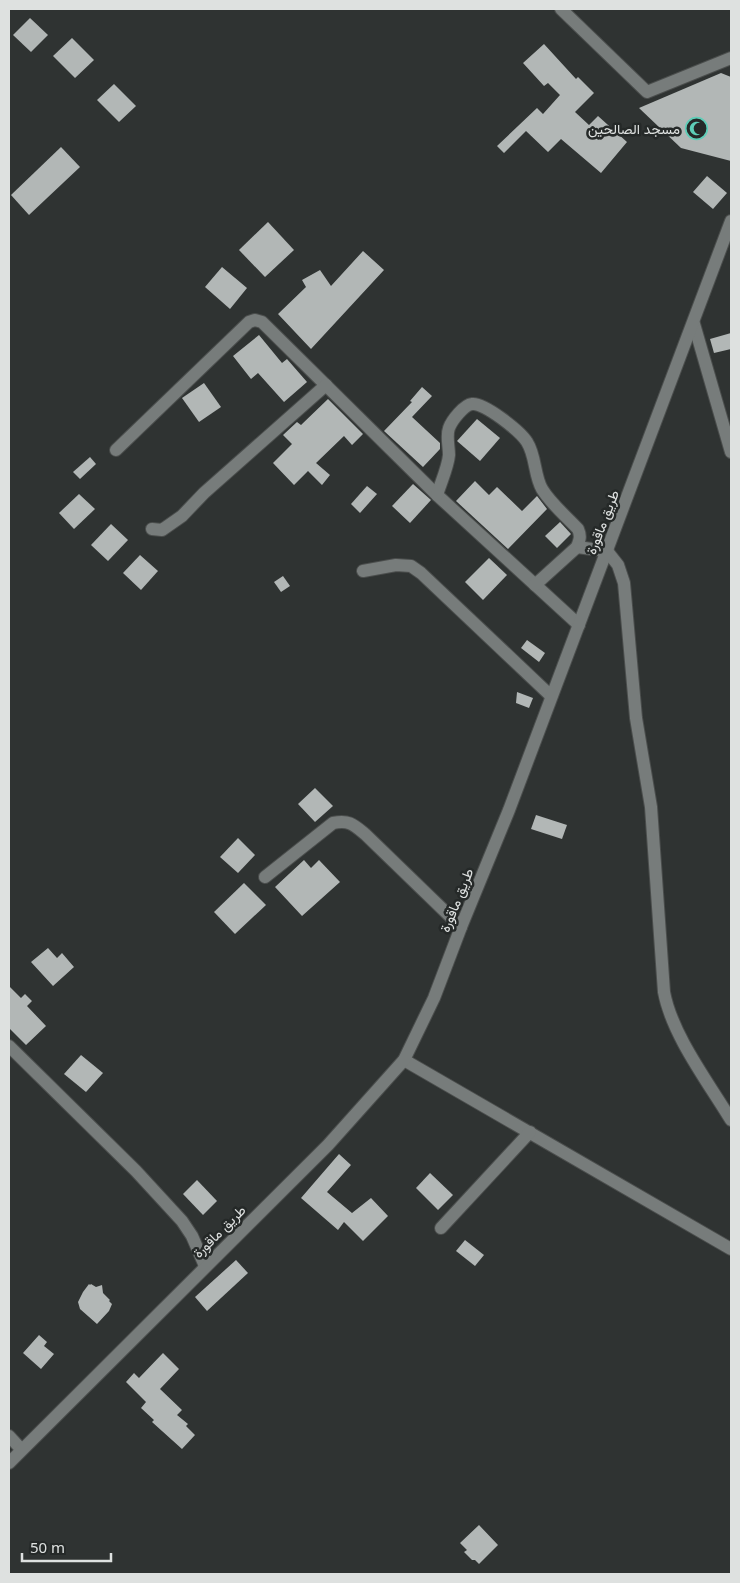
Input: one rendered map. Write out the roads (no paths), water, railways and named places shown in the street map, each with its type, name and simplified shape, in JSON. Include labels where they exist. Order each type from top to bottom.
[{"type":"street","points":[[561,9],[647,92],[731,58]]},
{"type":"street","name":"طريق ماقورة","points":[[9,1463],[328,1145],[404,1060],[434,998],[461,927],[510,810],[551,696],[694,324],[731,221]]},
{"type":"street","points":[[116,450],[249,322],[255,320],[262,322],[437,495],[579,625]]},
{"type":"street","points":[[694,324],[731,452]]},
{"type":"street","points":[[152,529],[162,530],[182,516],[204,493],[326,385]]},
{"type":"street","points":[[437,495],[449,456],[448,429],[467,406],[480,404],[512,426],[526,440],[531,450],[541,488],[553,504],[578,529],[581,538],[578,547],[535,585]]},
{"type":"street","points":[[578,547],[607,551],[618,566],[624,583],[636,718],[651,807],[664,992],[674,1027],[731,1120]]},
{"type":"street","points":[[363,571],[396,565],[411,566],[421,573],[551,696]]},
{"type":"street","points":[[266,877],[333,823],[345,821],[366,834],[461,927]]},
{"type":"street","points":[[9,1046],[136,1171],[182,1221],[192,1236],[205,1266]]},
{"type":"street","points":[[404,1060],[731,1249]]},
{"type":"street","points":[[441,1228],[530,1132]]},
{"type":"street","points":[[9,1436],[21,1449]]},
{"type":"place","name":"مسجد الصالحين","points":[[696,128]]}]
